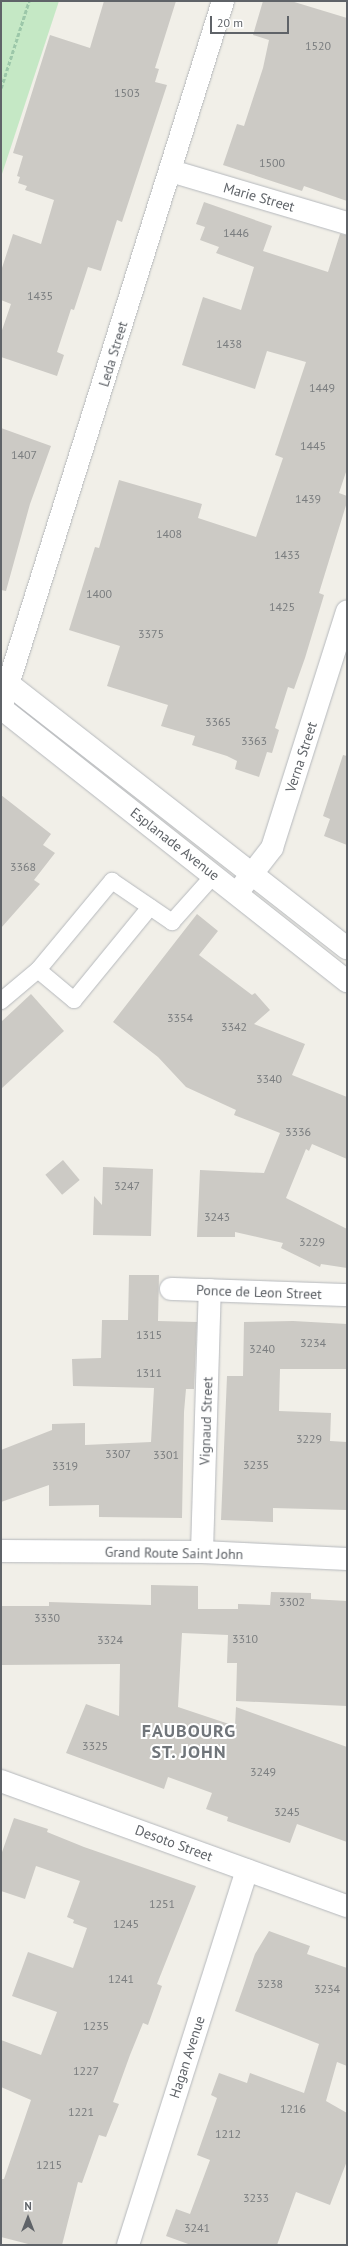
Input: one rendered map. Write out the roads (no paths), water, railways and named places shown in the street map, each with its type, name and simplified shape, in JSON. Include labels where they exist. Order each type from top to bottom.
[{"type":"street","name":"Leda Street","points":[[1,707],[5,682],[171,171],[223,1]]},
{"type":"street","name":"Marie Street","points":[[171,171],[347,223]]},
{"type":"street","name":"Verna Street","points":[[237,892],[272,848],[347,612]]},
{"type":"street","name":"Esplanade Avenue","points":[[5,682],[253,873],[347,948]]},
{"type":"street","name":"Esplanade Avenue","points":[[1,707],[237,892],[347,981]]},
{"type":"street","name":"Ponce de Leon Street","points":[[171,1289],[347,1295]]},
{"type":"street","name":"Vignaud Street","points":[[202,1552],[210,1290]]},
{"type":"street","name":"Grand Route Saint John","points":[[1,1551],[202,1552],[347,1558]]},
{"type":"street","name":"Desoto Street","points":[[1,1781],[347,1906]]},
{"type":"street","name":"Hagan Avenue","points":[[128,2245],[247,1870]]},
{"type":"lane","points":[[1,1001],[38,970],[112,881],[172,922],[214,874]]},
{"type":"lane","points":[[38,970],[74,1000],[150,907]]},
{"type":"district","name":"FAUBOURG ST. JOHN","points":[[189,1742]]}]
